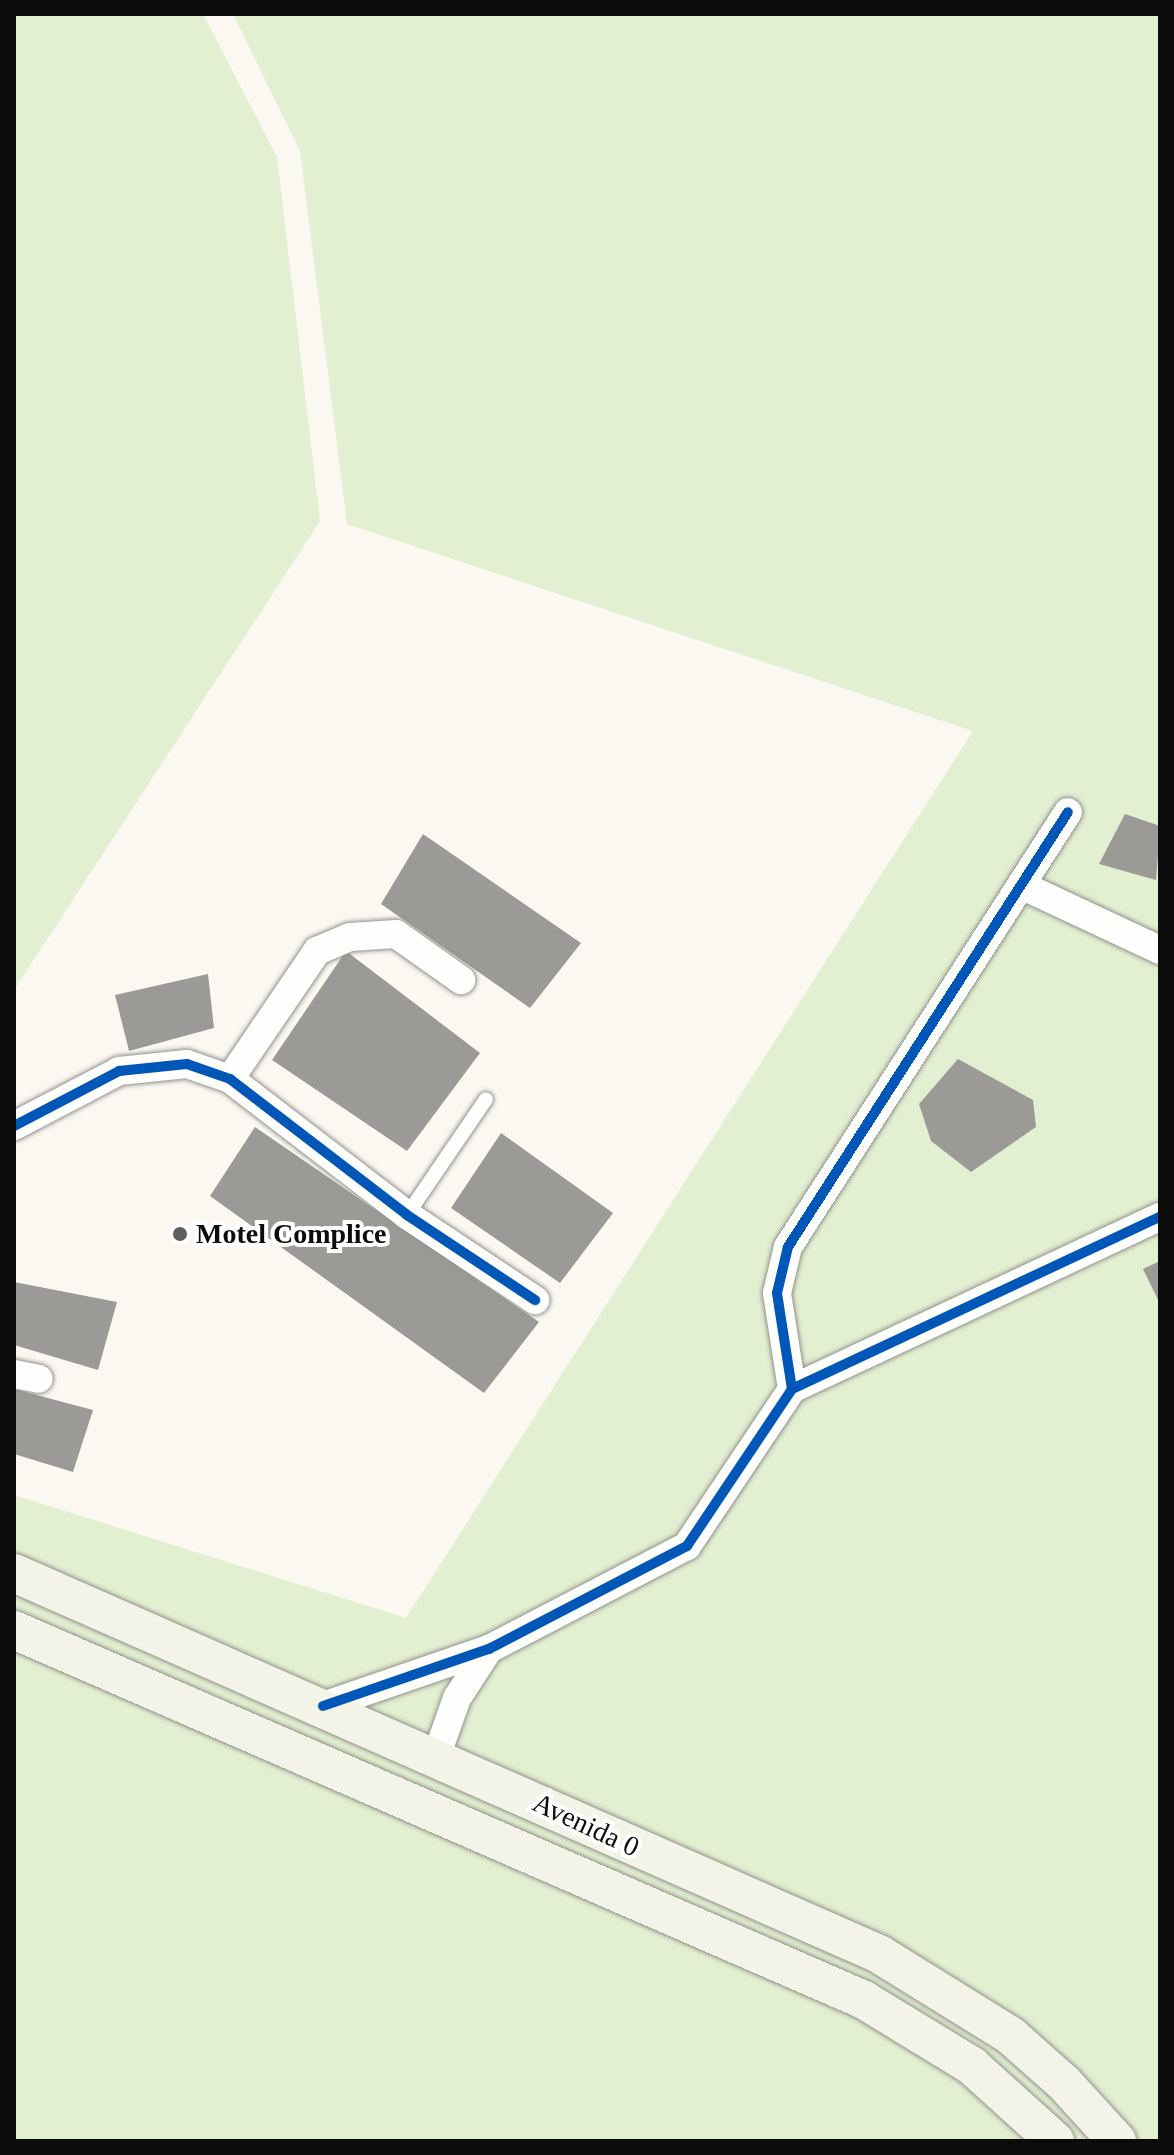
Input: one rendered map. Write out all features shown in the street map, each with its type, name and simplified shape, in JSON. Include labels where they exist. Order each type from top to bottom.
[{"type":"main road","name":"Avenida 0","points":[[14,1573],[323,1706],[907,1969],[1011,2036],[1064,2083],[1117,2141]]},
{"type":"main road","name":"Avenida 0","points":[[14,1630],[864,2000],[972,2066],[1055,2141]]},
{"type":"street","points":[[792,1389],[777,1293],[788,1247],[1068,812]]},
{"type":"street","points":[[1021,885],[1160,950]]},
{"type":"street","points":[[230,1079],[317,951],[350,937],[396,934],[461,980]]},
{"type":"street","points":[[14,1126],[119,1071],[187,1064],[230,1079],[407,1215],[535,1300]]},
{"type":"street","points":[[323,1706],[489,1649],[687,1546],[792,1389],[1160,1217]]},
{"type":"street","points":[[436,1757],[452,1708],[489,1649]]},
{"type":"lane","points":[[407,1215],[486,1099]]},
{"type":"green space","points":[[14,14],[203,14],[277,157],[320,521],[14,990]]},
{"type":"green space","points":[[233,14],[1160,14],[1160,2141],[14,2141],[14,1495],[406,1618],[973,731],[347,524],[300,151]]},
{"type":"building","points":[[1125,814],[1160,826],[1156,880],[1099,864]]},
{"type":"building","points":[[423,834],[581,943],[530,1008],[381,904]]},
{"type":"building","points":[[346,951],[480,1053],[407,1151],[272,1060]]},
{"type":"building","points":[[208,974],[214,1028],[129,1051],[115,995]]},
{"type":"building","points":[[958,1059],[1033,1100],[1036,1127],[971,1172],[931,1141],[919,1104]]},
{"type":"building","points":[[255,1127],[539,1322],[484,1393],[210,1196]]},
{"type":"building","points":[[501,1133],[613,1213],[560,1283],[451,1208]]},
{"type":"building","points":[[1160,1261],[1160,1304],[1143,1269]]},
{"type":"building","points":[[14,1282],[117,1302],[98,1370],[14,1345]]},
{"type":"building","points":[[14,1389],[93,1410],[73,1472],[14,1454]]},
{"type":"cycle path","points":[[792,1389],[777,1293],[788,1247],[1068,812]]},
{"type":"cycle path","points":[[14,1126],[119,1071],[187,1064],[230,1079],[407,1215],[535,1300]]},
{"type":"cycle path","points":[[323,1706],[489,1649],[687,1546],[792,1389],[1160,1217]]},
{"type":"place","name":"Motel Complice","points":[[180,1234]]}]
